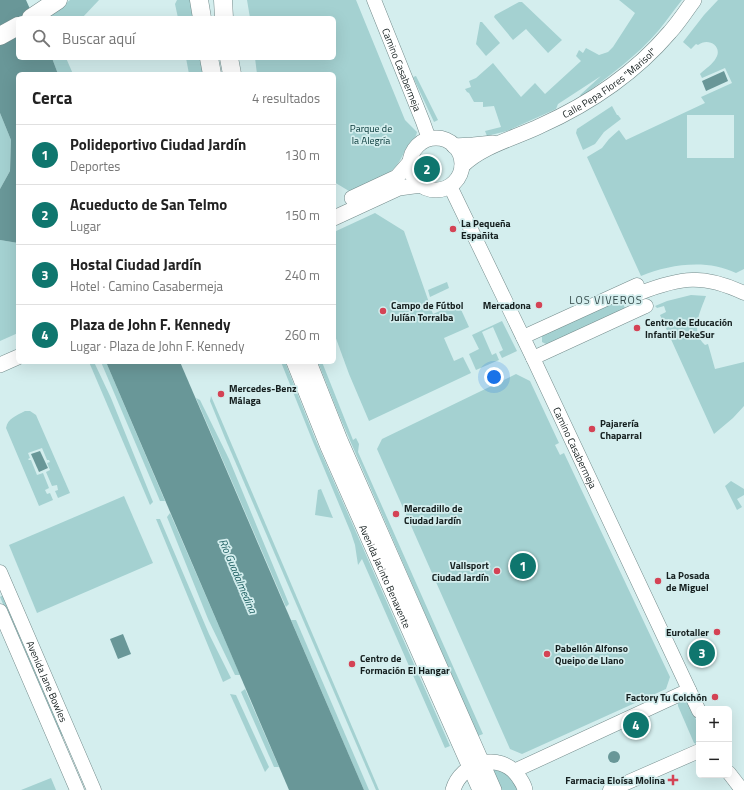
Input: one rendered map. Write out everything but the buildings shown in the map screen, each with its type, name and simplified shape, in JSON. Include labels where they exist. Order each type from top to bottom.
[{"type":"highway","points":[[199,0],[202,16]]},
{"type":"highway","points":[[223,0],[224,16]]},
{"type":"highway","points":[[34,16],[56,1]]},
{"type":"highway","points":[[0,36],[16,27]]},
{"type":"highway","points":[[209,60],[212,72]]},
{"type":"highway","points":[[229,60],[232,72]]},
{"type":"main road","name":"Camino Casabermeja","points":[[374,0],[424,122],[429,139]]},
{"type":"main road","name":"Calle Pepa Flores \"Marisol\"","points":[[462,166],[468,160],[477,155],[566,114],[613,84],[635,67],[653,50],[671,31],[694,0]]},
{"type":"main road","points":[[435,138],[444,140],[454,146],[460,153],[462,166],[461,173],[456,182],[440,190],[429,189],[421,185],[413,176],[411,161],[413,153],[418,146],[429,139],[435,138]]},
{"type":"main road","name":"Calle Pepa Flores \"Marisol\"","points":[[454,146],[506,141]]},
{"type":"main road","points":[[336,206],[398,177],[411,161]]},
{"type":"main road","points":[[336,217],[399,188],[421,185]]},
{"type":"main road","name":"Camino Casabermeja","points":[[450,186],[533,358],[697,706]]},
{"type":"main road","points":[[533,358],[641,295],[664,284],[684,280],[706,280],[724,284],[744,293]]},
{"type":"main road","points":[[523,337],[641,295]]},
{"type":"main road","points":[[0,355],[16,349]]},
{"type":"main road","points":[[0,365],[16,358]]},
{"type":"main road","name":"Avenida Jacinto Benavente","points":[[295,364],[328,447],[476,765],[494,790]]},
{"type":"main road","name":"Avenida Jacinto Benavente","points":[[310,364],[476,765],[480,790]]},
{"type":"main road","name":"Avenida Jane Bowles","points":[[0,572],[94,790]]},
{"type":"main road","name":"Avenida Jane Bowles","points":[[0,612],[77,790]]},
{"type":"main road","points":[[514,771],[689,690]]},
{"type":"main road","points":[[610,790],[696,752]]},
{"type":"main road","points":[[453,790],[461,775],[476,765],[492,762],[502,764],[514,771],[525,786],[525,790]]},
{"type":"main road","points":[[730,778],[734,790]]},
{"type":"main road","points":[[732,778],[742,790]]},
{"type":"green space","points":[[70,0],[99,0],[84,16],[50,16]]},
{"type":"green space","points":[[177,0],[191,0],[194,16],[178,16],[175,4]]},
{"type":"green space","name":"Parque de la Alegría","points":[[247,0],[356,0],[405,120],[417,132],[392,170],[374,181],[349,191],[336,183],[336,72],[257,72],[255,60],[336,60],[336,16],[250,16]]},
{"type":"green space","points":[[619,0],[682,0],[659,30],[641,49],[622,66],[581,97],[580,95],[601,76],[558,104],[556,109],[507,131],[487,136],[485,131],[501,127],[494,106],[483,107],[483,102],[474,102],[467,92],[465,89],[471,87],[469,81],[476,78],[493,63],[521,97],[535,83],[545,94],[581,61],[576,56],[579,50],[583,53],[586,48],[599,55],[608,52],[613,47],[635,13]]},
{"type":"green space","points":[[718,0],[744,0],[744,269],[736,273],[713,266],[688,265],[664,268],[641,276],[587,157],[602,148],[619,130],[626,140],[705,103],[701,97],[732,83],[725,68],[702,78],[700,74],[715,60],[718,54],[718,50],[713,44],[706,42],[698,45],[696,44],[691,49],[683,42]],"holes":[[[687,115],[734,115],[734,158],[687,158]]]},
{"type":"green space","points":[[519,2],[522,2],[562,40],[548,53],[526,29],[513,40],[494,17],[495,15]]},
{"type":"green space","points":[[480,22],[482,22],[500,43],[486,56],[476,44]]},
{"type":"green space","points":[[53,60],[67,60],[72,72],[57,72]]},
{"type":"green space","points":[[186,60],[201,60],[204,72],[189,72]]},
{"type":"green space","points":[[416,76],[438,120],[434,122],[413,77]]},
{"type":"green space","points":[[612,106],[621,119],[604,132],[595,144],[583,150],[576,133],[577,129]]},
{"type":"green space","points":[[0,113],[11,140],[10,171],[0,189]]},
{"type":"green space","name":"Campo de Fútbol Julíán Torralba","points":[[375,213],[404,231],[433,314],[458,303],[469,327],[444,338],[454,361],[463,357],[471,373],[369,421],[336,338],[336,231]]},
{"type":"green space","points":[[0,240],[16,243],[16,334],[0,341]]},
{"type":"green space","points":[[447,282],[449,288],[430,297],[428,290]]},
{"type":"green space","points":[[691,295],[706,296],[699,315],[697,328],[700,340],[705,345],[708,344],[715,369],[744,362],[744,406],[733,418],[714,434],[660,315],[666,312],[664,306],[657,308],[655,306],[667,301]]},
{"type":"green space","points":[[620,298],[626,310],[548,345],[542,342],[542,335]]},
{"type":"green space","points":[[502,321],[517,351],[502,358],[499,352],[503,350],[493,327],[482,332],[492,355],[496,353],[499,360],[476,370],[469,354],[479,349],[472,335]]},
{"type":"green space","points":[[90,364],[95,364],[111,398],[153,502],[150,505]]},
{"type":"green space","points":[[102,364],[107,364],[165,501],[160,501]]},
{"type":"green space","points":[[282,364],[286,364],[316,441],[450,746],[445,748],[362,559],[358,565],[355,545],[351,533]]},
{"type":"green space","points":[[319,364],[323,364],[353,440],[356,438],[359,444],[358,452],[483,734],[478,736],[339,415]]},
{"type":"green space","points":[[516,374],[530,381],[559,443],[555,445],[560,455],[564,453],[670,677],[666,689],[522,754],[510,749],[377,449],[382,439]]},
{"type":"green space","points":[[211,396],[379,790],[376,790],[225,438],[210,401]]},
{"type":"green space","points":[[196,398],[200,400],[229,459],[289,604],[286,607]]},
{"type":"green space","points":[[25,411],[30,411],[36,415],[70,493],[58,498],[55,491],[58,490],[57,485],[52,486],[46,472],[50,470],[47,463],[50,462],[47,460],[42,448],[28,453],[30,458],[28,459],[31,460],[37,475],[43,473],[49,488],[45,490],[47,494],[50,493],[53,500],[39,506],[6,428],[11,420]]},
{"type":"green space","points":[[731,481],[744,489],[744,495],[737,499],[742,507],[737,510],[725,486]]},
{"type":"green space","points":[[321,489],[333,518],[315,515],[318,490]]},
{"type":"green space","points":[[124,496],[153,563],[37,613],[9,545]]},
{"type":"green space","points":[[170,513],[240,675],[235,675],[208,619],[167,517]]},
{"type":"green space","points":[[156,519],[160,519],[209,634],[231,678],[223,682]]},
{"type":"green space","points":[[5,594],[65,735],[60,737],[0,597]]},
{"type":"green space","points":[[291,620],[296,620],[369,790],[364,790]]},
{"type":"green space","points":[[245,689],[279,767],[274,767],[241,692]]},
{"type":"green space","points":[[230,694],[236,695],[269,767],[265,772]]},
{"type":"green space","points":[[684,700],[687,701],[696,720],[696,744],[694,743],[678,706],[678,702]]},
{"type":"green space","points":[[489,766],[508,772],[518,790],[500,790]]},
{"type":"green space","points":[[51,778],[56,790],[21,790]]},
{"type":"water","points":[[0,0],[26,0],[33,16],[16,16],[16,60],[53,60],[57,72],[16,72],[16,243],[0,240],[0,189],[10,171],[11,140],[0,113]]},
{"type":"water","points":[[724,71],[728,81],[706,91],[702,81]]},
{"type":"water","name":"Río Guadalmedina","points":[[107,364],[181,364],[364,790],[289,790]]},
{"type":"water","points":[[40,451],[48,468],[39,472],[31,454]]},
{"type":"water","points":[[123,634],[131,654],[118,659],[110,639]]},
{"type":"water","points":[[616,751],[619,752],[619,762],[612,763],[609,762],[608,755],[609,752]]},
{"type":"place","name":"Acueducto de San Telmo","points":[[427,169]]},
{"type":"place","name":"La Pequeña Españita","points":[[453,229]]},
{"type":"place","name":"Mercadona","points":[[539,305]]},
{"type":"place","name":"Campo de Fútbol Julíán Torralba","points":[[383,311]]},
{"type":"place","name":"Centro de Educación Infantil PekeSur","points":[[637,328]]},
{"type":"place","name":"Mercedes-Benz Málaga","points":[[221,394]]},
{"type":"place","name":"Pajarería Chaparral","points":[[592,429]]},
{"type":"place","name":"Mercadillo de Ciudad Jardín","points":[[396,514]]},
{"type":"place","name":"Polideportivo Ciudad Jardín","points":[[523,566]]},
{"type":"place","name":"Vallsport Ciudad Jardín","points":[[497,571]]},
{"type":"place","name":"La Posada de Miguel","points":[[658,581]]},
{"type":"place","name":"Eurotaller","points":[[717,632]]},
{"type":"place","name":"Hostal Ciudad Jardín","points":[[702,653]]},
{"type":"place","name":"Pabellón Alfonso Queipo de Llano","points":[[547,654]]},
{"type":"place","name":"Centro de Formación El Hangar","points":[[352,664]]},
{"type":"place","name":"Factory Tu Colchón","points":[[715,697]]},
{"type":"place","name":"Plaza de John F. Kennedy","points":[[636,725]]},
{"type":"place","name":"Farmacia Eloísa Molina","points":[[673,780]]},
{"type":"district","name":"LOS VIVEROS","points":[[606,300]]}]
